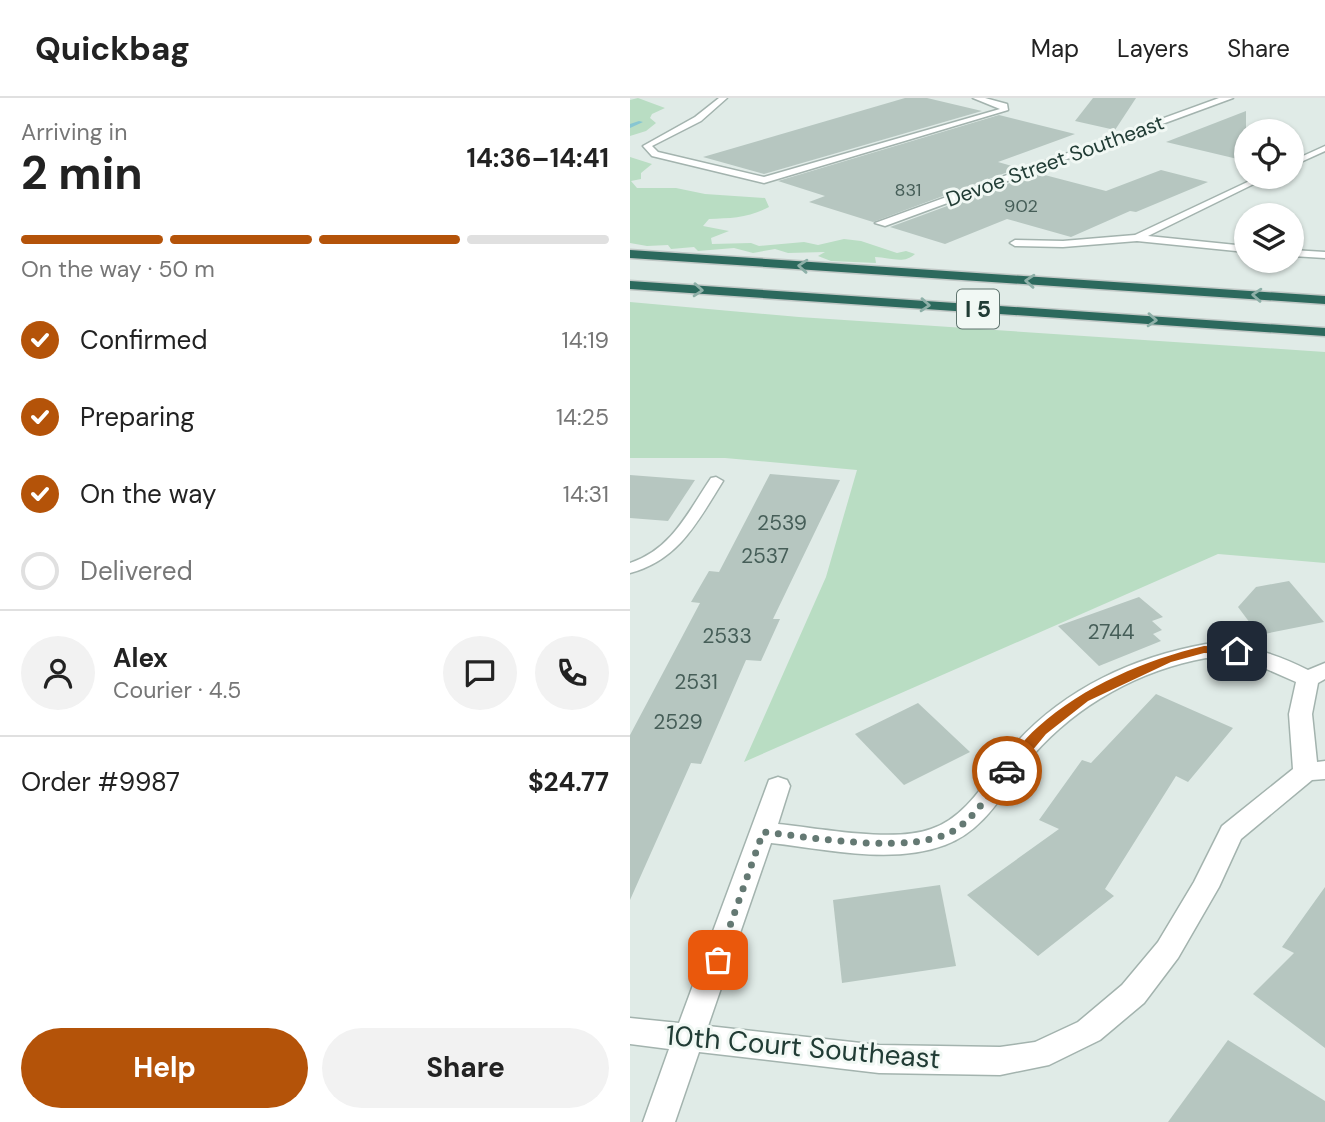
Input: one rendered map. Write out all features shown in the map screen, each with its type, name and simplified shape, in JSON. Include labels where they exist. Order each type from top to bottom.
[{"type":"highway","name":"I 5","points":[[630,254],[1325,300]]},
{"type":"highway","name":"I 5","points":[[630,285],[1325,332]]},
{"type":"street","name":"Devoe Street Southeast","points":[[881,223],[1228,98]]},
{"type":"street","points":[[763,832],[845,841],[902,842],[934,839],[958,828],[974,813],[1025,749],[1061,715],[1084,698],[1167,659],[1204,650],[1237,651],[1316,675]]},
{"type":"street","name":"10th Court Southeast","points":[[630,1031],[879,1059],[1000,1061],[1038,1055],[1089,1031],[1133,994],[1168,950],[1231,833],[1261,806],[1315,771],[1298,724],[1300,697],[1316,675]]},
{"type":"street","points":[[659,1122],[691,1039],[778,786]]},
{"type":"lane","points":[[723,98],[698,118],[647,146],[655,154],[764,180],[1004,110],[1004,106],[977,98]]},
{"type":"lane","points":[[1304,158],[1325,148]]},
{"type":"lane","points":[[1137,238],[1239,189]]},
{"type":"lane","points":[[1014,243],[1063,244],[1137,238],[1234,247]]},
{"type":"lane","points":[[1304,254],[1325,255]]},
{"type":"lane","points":[[630,568],[660,556],[675,545],[716,481]]},
{"type":"green space","points":[[638,98],[665,108],[652,114],[650,118],[656,123],[646,131],[630,136],[630,100]]},
{"type":"green space","points":[[630,157],[652,164],[641,173],[641,179],[631,181],[637,188],[676,188],[705,194],[765,198],[769,207],[761,211],[739,217],[709,219],[703,226],[729,231],[711,238],[712,244],[751,243],[759,246],[804,242],[818,245],[844,239],[861,241],[897,253],[906,251],[915,254],[901,260],[875,257],[876,263],[831,261],[818,256],[825,252],[788,253],[775,249],[753,253],[734,248],[698,251],[694,247],[671,249],[668,245],[647,246],[630,243]]},
{"type":"green space","points":[[630,302],[799,317],[1325,352],[1325,563],[1218,554],[744,762],[826,577],[857,470],[725,458],[630,458]]},
{"type":"building","points":[[905,98],[927,98],[982,111],[764,174],[703,157]]},
{"type":"building","points":[[1093,98],[1136,98],[1115,130],[1075,121]]},
{"type":"building","points":[[1246,111],[1246,119],[1234,119],[1234,158],[1166,142]]},
{"type":"building","points":[[999,115],[1075,134],[998,162],[1019,168],[873,222],[809,202],[825,196],[778,181]]},
{"type":"building","points":[[1161,170],[1208,182],[1136,212],[1130,211],[1071,237],[1007,219],[945,244],[890,227],[1037,173],[1106,191]]},
{"type":"building","points":[[770,474],[840,480],[773,619],[780,619],[761,661],[746,660],[701,764],[691,763],[630,900],[630,735],[700,603],[691,602],[709,571],[719,572]]},
{"type":"building","points":[[630,475],[695,480],[668,521],[630,518]]},
{"type":"building","points":[[1289,581],[1324,622],[1259,635],[1238,607],[1256,587]]},
{"type":"building","points":[[1139,597],[1163,617],[1152,621],[1162,630],[1153,634],[1161,641],[1099,666],[1058,626]]},
{"type":"building","points":[[1156,694],[1233,728],[1188,782],[1176,776],[1105,889],[1114,896],[1038,956],[967,895],[1059,829],[1039,820],[1082,760],[1091,763]]},
{"type":"building","points":[[918,703],[970,752],[904,785],[855,734]]},
{"type":"building","points":[[940,885],[956,966],[842,983],[833,900]]},
{"type":"building","points":[[1325,887],[1325,1048],[1253,994],[1294,953],[1282,947]]},
{"type":"building","points":[[1228,1040],[1325,1101],[1325,1122],[1168,1122]]},
{"type":"waterway","points":[[630,126],[641,122]]},
{"type":"way so far","points":[[718,960],[763,832],[845,841],[902,842],[934,839],[958,828],[974,813],[1007,771]]},
{"type":"route","points":[[1007,771],[1041,731],[1084,698],[1167,659],[1204,650],[1237,651]]}]
